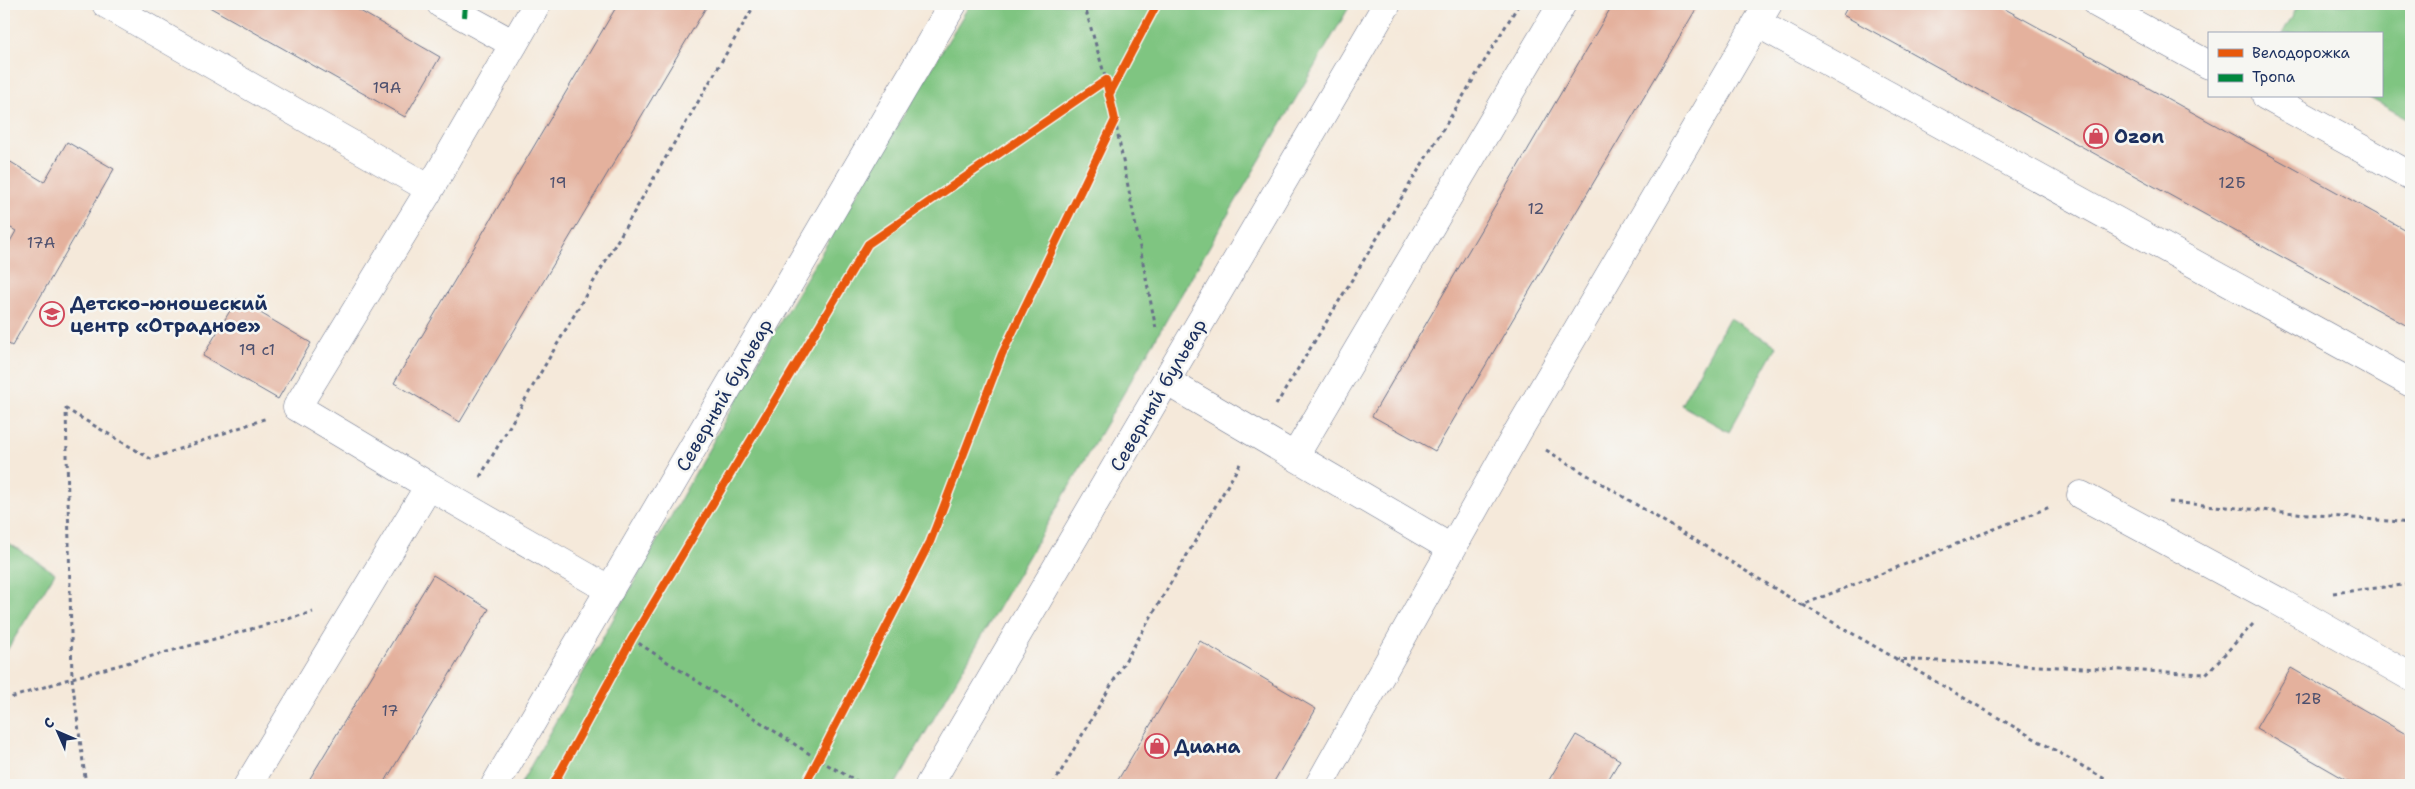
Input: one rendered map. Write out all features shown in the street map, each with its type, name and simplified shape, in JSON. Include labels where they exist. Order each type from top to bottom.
[{"type":"main road","points":[[106,4],[430,189]]},
{"type":"main road","points":[[441,4],[514,44]]},
{"type":"main road","points":[[537,4],[430,189],[297,407],[429,486],[610,590]]},
{"type":"main road","name":"Северный бульвар","points":[[495,785],[953,4]]},
{"type":"main road","name":"Северный бульвар","points":[[929,785],[1387,4]]},
{"type":"main road","points":[[1295,456],[1562,4]]},
{"type":"main road","points":[[2098,4],[2208,64]]},
{"type":"main road","points":[[1319,785],[1517,433],[1762,14],[2411,383]]},
{"type":"main road","points":[[2270,98],[2411,176]]},
{"type":"main road","points":[[1166,381],[1451,548]]},
{"type":"main road","points":[[248,785],[429,486]]},
{"type":"main road","points":[[2081,495],[2276,600],[2411,677]]},
{"type":"path","points":[[464,506],[755,4]]},
{"type":"path","points":[[1084,4],[1106,80]]},
{"type":"path","points":[[1053,785],[1258,434],[1518,4]]},
{"type":"path","points":[[1115,120],[1166,381]]},
{"type":"path","points":[[86,785],[72,678],[66,409],[151,459],[297,407]]},
{"type":"path","points":[[1517,433],[1802,605],[2116,785]]},
{"type":"path","points":[[1802,605],[2081,495]]},
{"type":"path","points":[[2168,502],[2411,523]]},
{"type":"path","points":[[1895,659],[2206,674],[2276,600],[2411,584]]},
{"type":"path","points":[[4,700],[72,678],[361,599]]},
{"type":"path","points":[[632,639],[819,760],[864,785]]},
{"type":"green space","points":[[970,4],[1351,4],[895,785],[520,785],[783,317]]},
{"type":"green space","points":[[2299,4],[2411,4],[2411,121],[2370,98],[2382,98],[2382,32],[2283,32]]},
{"type":"green space","points":[[1729,318],[1777,346],[1729,432],[1681,405]]},
{"type":"green space","points":[[4,540],[55,573],[4,655]]},
{"type":"building","points":[[204,4],[348,4],[440,57],[405,117]]},
{"type":"building","points":[[618,4],[708,4],[460,422],[394,383]]},
{"type":"building","points":[[1613,4],[1699,4],[1435,451],[1372,416]]},
{"type":"building","points":[[1849,4],[1996,4],[2411,233],[2411,328],[1843,15]]},
{"type":"building","points":[[67,142],[114,169],[12,346],[4,341],[4,252],[16,231],[4,224],[4,158],[44,182]]},
{"type":"building","points":[[237,299],[311,343],[278,399],[203,356]]},
{"type":"building","points":[[433,575],[489,609],[383,785],[306,785]]},
{"type":"building","points":[[1200,641],[1316,709],[1272,785],[1115,785]]},
{"type":"building","points":[[2291,668],[2411,737],[2411,785],[2355,785],[2256,728]]},
{"type":"building","points":[[1576,735],[1620,760],[1605,785],[1546,785]]},
{"type":"marked path","points":[[464,17],[465,4]]},
{"type":"cycle path","points":[[1109,95],[1157,4]]},
{"type":"cycle path","points":[[553,785],[632,639],[868,244],[1106,80],[1115,120],[1002,354],[930,542],[805,785]]},
{"type":"place","name":"Ozon","points":[[2096,136]]},
{"type":"place","name":"Детско-юношеский центр «Отрадное»","points":[[52,314]]},
{"type":"place","name":"Диана","points":[[1157,746]]}]
